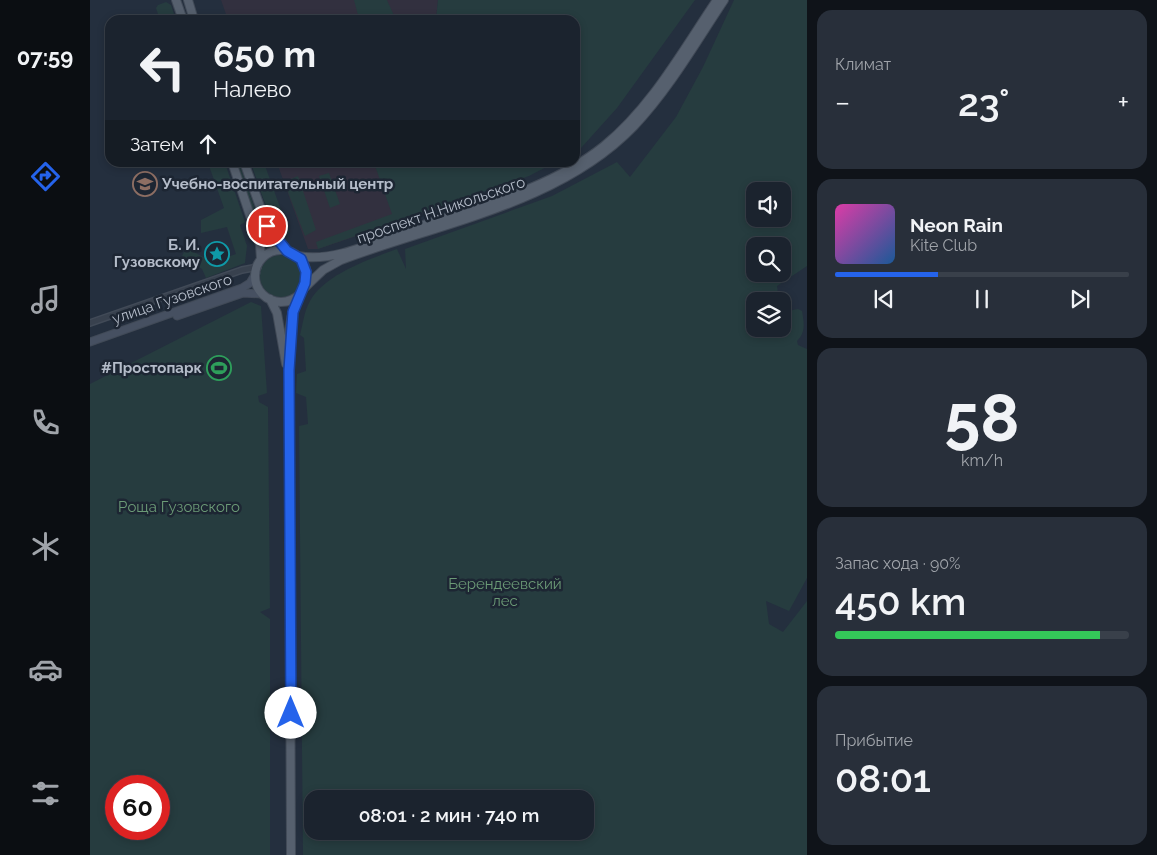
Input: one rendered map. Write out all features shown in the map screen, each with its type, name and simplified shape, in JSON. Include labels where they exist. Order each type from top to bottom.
[{"type":"main road","points":[[176,0],[181,15]]},
{"type":"main road","points":[[188,0],[192,15]]},
{"type":"main road","name":"проспект Н.Никольского","points":[[580,163],[611,139],[648,101],[717,0]]},
{"type":"main road","name":"проспект Н.Никольского","points":[[302,291],[319,273],[341,260],[531,194],[587,166],[621,139],[649,109],[724,0]]},
{"type":"main road","points":[[234,167],[260,245],[258,287],[262,294],[270,299],[288,301],[302,291]]},
{"type":"main road","points":[[246,167],[267,226],[287,251]]},
{"type":"main road","name":"проспект Н.Никольского","points":[[298,256],[319,258],[353,250],[518,192],[573,167]]},
{"type":"main road","points":[[258,266],[275,251],[287,251],[298,256],[304,263],[306,272],[302,291],[294,308],[289,385],[291,855]]},
{"type":"main road","name":"улица Гузовского","points":[[90,342],[242,288],[250,283],[258,266]]},
{"type":"main road","name":"улица Гузовского","points":[[90,347],[243,293],[262,294]]},
{"type":"main road","points":[[270,299],[277,313],[289,385]]},
{"type":"street","points":[[90,323],[258,266]]},
{"type":"shaded area","points":[[221,0],[438,0],[436,15],[226,15]]},
{"type":"shaded area","points":[[278,167],[427,167],[440,208],[318,249],[308,249]]},
{"type":"green space","points":[[354,0],[387,0],[394,15],[358,15]]},
{"type":"green space","points":[[438,0],[695,0],[617,108],[580,148],[580,15],[436,15]]},
{"type":"green space","name":"Берендеевский лес","points":[[734,0],[807,0],[807,266],[791,277],[791,237],[746,237],[746,282],[783,282],[777,286],[778,292],[746,292],[746,337],[791,337],[791,310],[798,309],[802,311],[803,331],[797,341],[798,345],[807,349],[807,578],[789,611],[766,601],[769,624],[783,632],[807,601],[807,855],[303,855],[299,426],[308,424],[306,397],[296,393],[297,374],[306,371],[304,338],[300,335],[310,301],[326,283],[349,269],[397,249],[406,269],[405,249],[552,196],[617,162],[630,177],[676,117],[703,67]]},
{"type":"green space","points":[[166,2],[171,5],[174,15],[158,15],[156,8],[158,5]]},
{"type":"green space","points":[[209,167],[226,167],[245,222],[240,225],[247,246],[245,263],[206,278],[202,269],[182,256],[186,248],[213,262],[236,254],[227,227],[201,233],[201,220],[224,208]]},
{"type":"green space","points":[[237,167],[240,167],[257,215],[274,245],[267,249]]},
{"type":"green space","points":[[252,167],[265,167],[289,232],[285,237],[273,220]]},
{"type":"green space","points":[[376,167],[546,167],[529,176],[318,249],[316,242],[392,214]]},
{"type":"green space","points":[[329,173],[340,204],[330,208],[319,176]]},
{"type":"green space","points":[[298,176],[316,230],[305,236],[284,182]]},
{"type":"green space","points":[[277,255],[285,255],[296,261],[302,276],[296,291],[285,297],[277,297],[266,291],[260,280],[260,272],[266,261]]},
{"type":"green space","name":"Роща Гузовского","points":[[251,302],[261,306],[267,393],[258,396],[259,402],[268,407],[270,608],[260,612],[270,619],[270,855],[90,855],[90,384]]},
{"type":"place","name":"Учебно-воспитательный центр","points":[[145,184]]},
{"type":"place","name":"Б. И. Гузовскому","points":[[217,254]]},
{"type":"place","name":"#Простопарк","points":[[219,368]]},
{"type":"route","points":[[267,226],[287,251],[298,256],[306,267],[305,283],[295,302],[293,312],[289,370],[291,713]]}]
